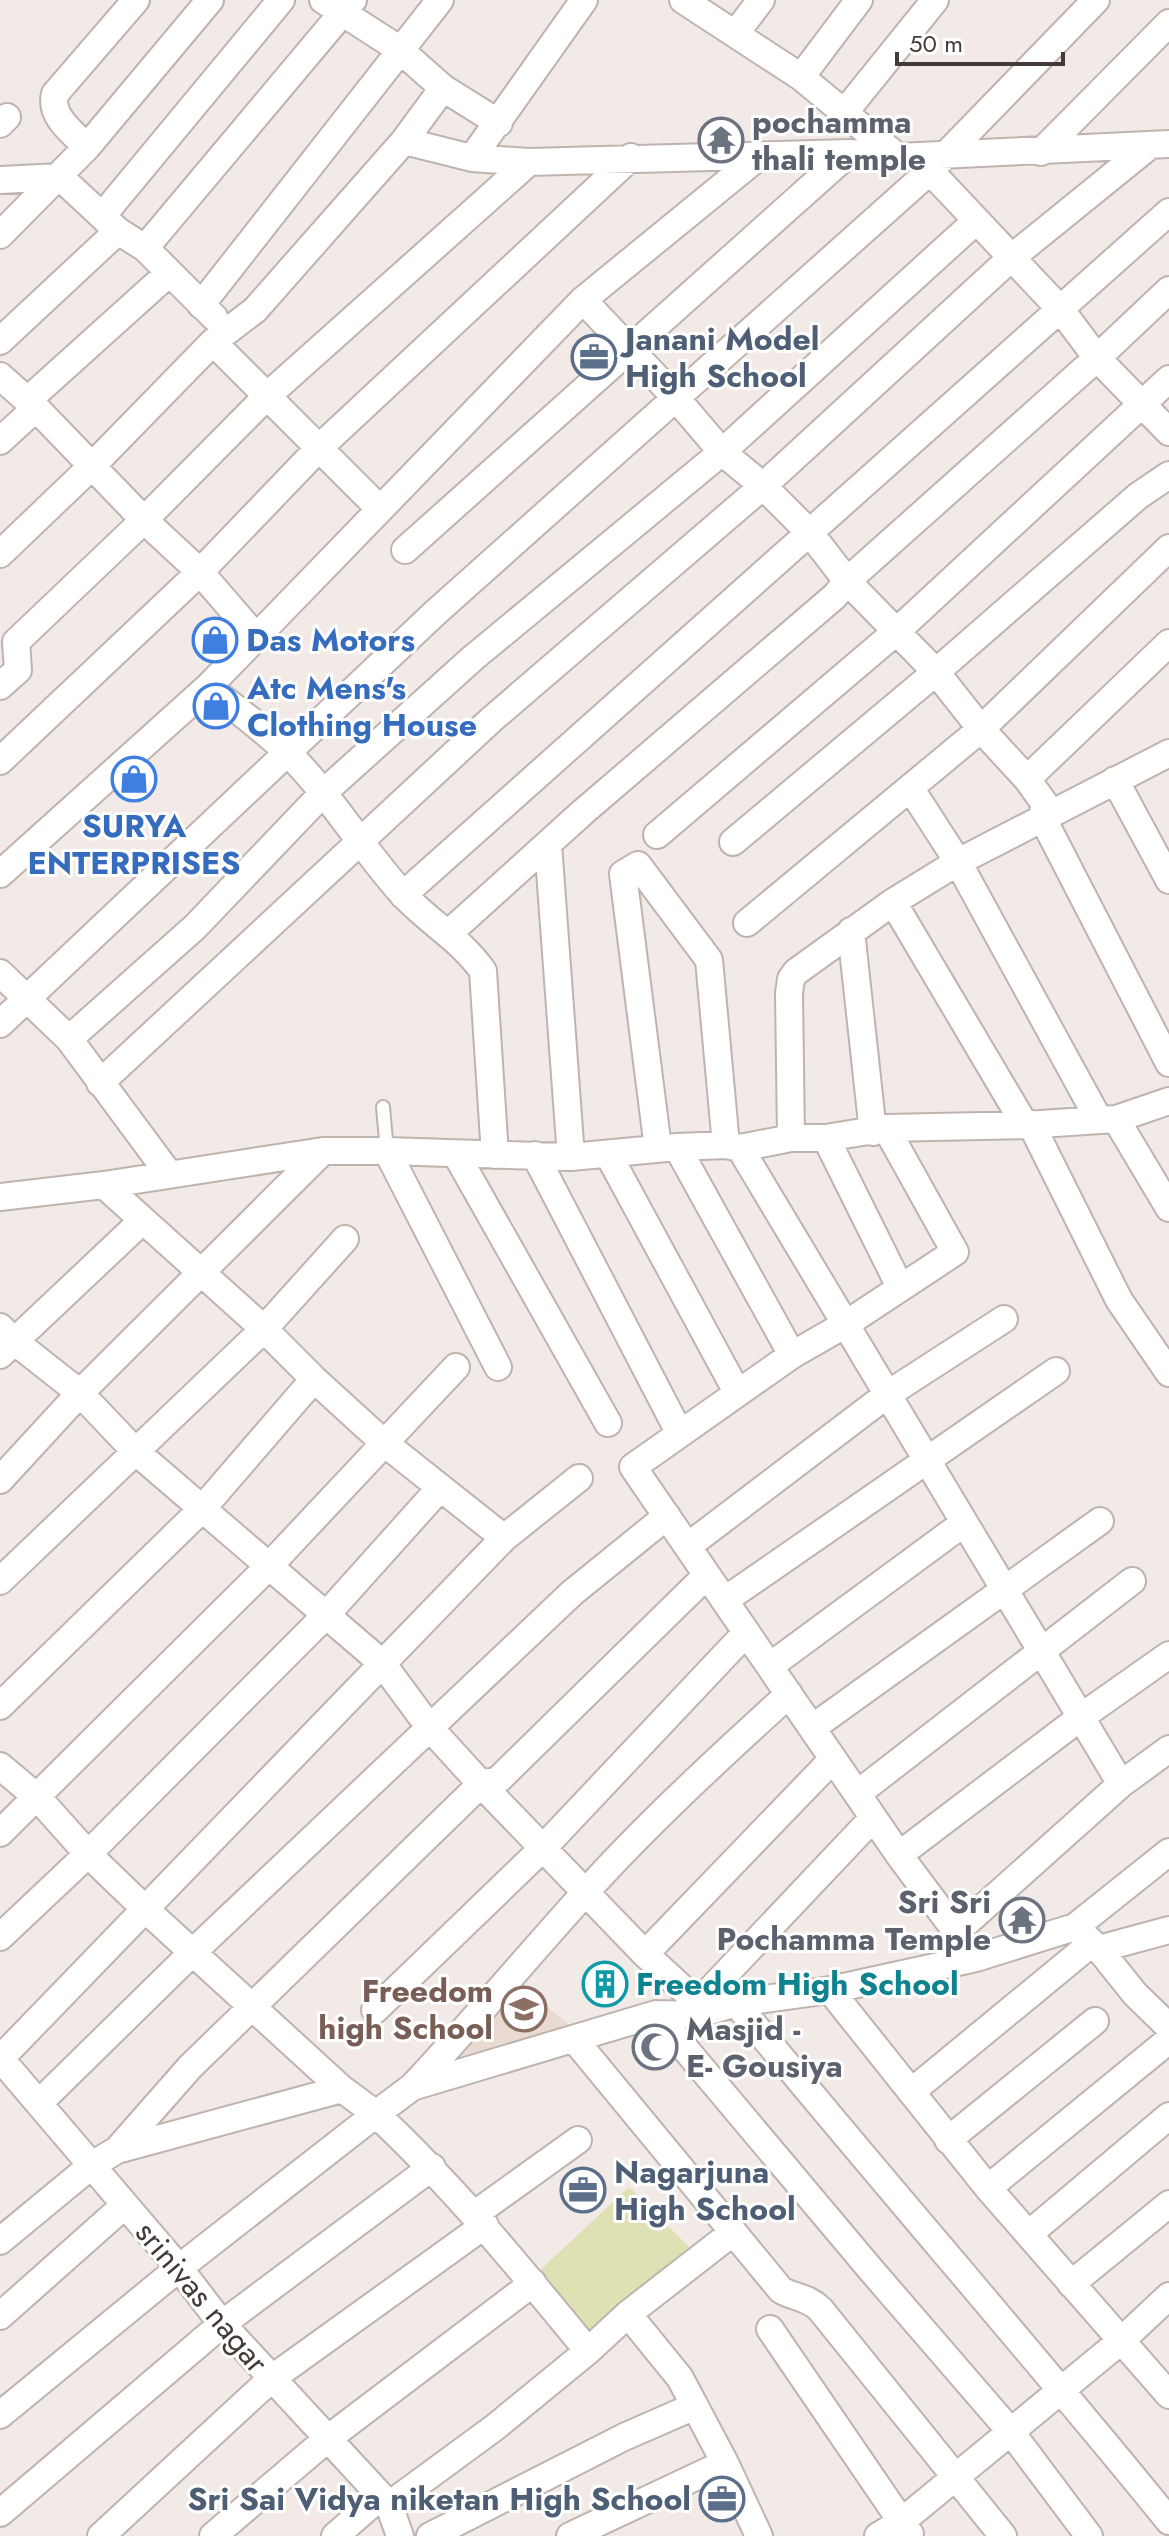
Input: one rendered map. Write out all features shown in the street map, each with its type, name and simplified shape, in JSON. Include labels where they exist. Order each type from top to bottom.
[{"type":"street","points":[[87,147],[60,119],[53,103],[55,94],[136,0]]},
{"type":"street","points":[[0,235],[87,147],[210,0]]},
{"type":"street","points":[[0,341],[111,223],[281,0]]},
{"type":"street","points":[[201,305],[440,0]]},
{"type":"street","points":[[472,158],[584,0]]},
{"type":"street","points":[[683,0],[801,77],[898,157]]},
{"type":"street","points":[[735,34],[761,0]]},
{"type":"street","points":[[801,77],[859,0]]},
{"type":"street","points":[[844,113],[935,0]]},
{"type":"street","points":[[0,1024],[435,613],[938,163],[1096,0]]},
{"type":"street","points":[[145,248],[339,5],[399,49],[443,88],[499,123]]},
{"type":"street","points":[[1041,152],[1169,23]]},
{"type":"street","points":[[0,554],[221,336],[255,310],[404,141],[443,88]]},
{"type":"street","points":[[404,141],[472,158],[529,162],[849,153],[938,163],[982,152],[1159,145]]},
{"type":"street","points":[[100,1083],[492,719],[763,486],[1011,258],[1159,145]]},
{"type":"street","points":[[405,550],[849,153]]},
{"type":"street","points":[[0,761],[200,572],[320,447],[631,157]]},
{"type":"street","points":[[0,874],[208,687],[583,300],[758,157]]},
{"type":"street","points":[[0,686],[18,670],[16,642],[144,520],[267,396],[529,162]]},
{"type":"street","points":[[938,163],[976,221],[1061,310],[1097,358],[1169,432]]},
{"type":"street","points":[[0,180],[60,177],[111,223],[145,248],[201,305],[267,396],[380,509]]},
{"type":"street","points":[[403,895],[1169,212]]},
{"type":"street","points":[[69,1039],[195,927],[323,793],[473,658],[722,452],[976,221]]},
{"type":"street","points":[[0,441],[32,404],[169,273]]},
{"type":"street","points":[[449,933],[835,596],[847,581],[1169,290]]},
{"type":"street","points":[[583,300],[675,397],[722,452],[763,486],[810,533],[847,581],[936,672],[981,729],[1027,779],[1045,804],[1042,817],[1169,1063]]},
{"type":"street","points":[[0,376],[200,572],[256,637]]},
{"type":"street","points":[[657,835],[897,631],[1169,379]]},
{"type":"street","points":[[733,842],[936,672],[1138,496],[1169,475]]},
{"type":"street","points":[[747,923],[981,729],[1169,548]]},
{"type":"street","points":[[1027,779],[1169,643]]},
{"type":"street","points":[[208,687],[287,752],[403,895],[449,933],[472,955],[483,971],[495,1155]]},
{"type":"street","points":[[791,1138],[789,993],[791,979],[796,972],[893,902],[958,862],[1169,753]]},
{"type":"street","points":[[1115,780],[1169,880]]},
{"type":"street","points":[[911,789],[958,862],[1107,1120],[1169,1208]]},
{"type":"street","points":[[548,844],[571,1157]]},
{"type":"street","points":[[792,1355],[668,1148],[623,874],[638,865],[709,960],[733,1146],[846,1324],[1121,1784]]},
{"type":"street","points":[[893,902],[1028,1124],[1119,1300],[1169,1373]]},
{"type":"street","points":[[851,931],[879,1130],[955,1252],[846,1324],[792,1355],[633,1467],[873,1818],[976,1958]]},
{"type":"street","points":[[0,973],[69,1039],[169,1174]]},
{"type":"street","points":[[0,1197],[104,1185],[323,1151],[571,1157],[668,1148],[733,1146],[791,1138],[826,1138],[879,1130],[1107,1120],[1169,1101]]},
{"type":"street","points":[[826,1138],[900,1287]]},
{"type":"street","points":[[0,1480],[80,1393],[323,1151]]},
{"type":"street","points":[[387,1151],[498,1367]]},
{"type":"street","points":[[456,1154],[608,1423]]},
{"type":"street","points":[[608,1154],[737,1392]]},
{"type":"street","points":[[535,1155],[679,1432]]},
{"type":"street","points":[[104,1185],[264,1329],[383,1442],[504,1538]]},
{"type":"street","points":[[143,1220],[5,1341],[80,1393],[135,1451],[382,1663],[430,1728],[697,2009]]},
{"type":"street","points":[[0,1581],[264,1329],[345,1239]]},
{"type":"street","points":[[688,1546],[888,1394],[1004,1319]]},
{"type":"street","points":[[0,1833],[269,1566],[456,1367]]},
{"type":"street","points":[[725,1600],[1056,1371]]},
{"type":"street","points":[[0,1706],[202,1509],[314,1379]]},
{"type":"street","points":[[0,2059],[504,1538],[579,1478]]},
{"type":"street","points":[[0,1937],[88,1854],[327,1614],[440,1488]]},
{"type":"street","points":[[39,2103],[194,1951],[572,1593],[667,1516]]},
{"type":"street","points":[[812,1728],[1100,1521]]},
{"type":"street","points":[[770,1666],[964,1523]]},
{"type":"street","points":[[117,2150],[190,2067],[251,2007],[481,1784],[498,1780],[707,1575]]},
{"type":"street","points":[[857,1794],[1132,1581]]},
{"type":"street","points":[[375,2010],[543,1848],[745,1634]]},
{"type":"street","points":[[899,1855],[1081,1717],[1169,1655]]},
{"type":"street","points":[[0,2415],[179,2268],[412,2087],[585,1893],[683,1791],[789,1694]]},
{"type":"street","points":[[957,1931],[1121,1784],[1169,1749]]},
{"type":"street","points":[[645,1954],[833,1759]]},
{"type":"street","points":[[0,1766],[38,1798],[88,1854],[144,1908],[432,2167],[480,2219],[588,2351]]},
{"type":"street","points":[[697,2009],[873,1818]]},
{"type":"street","points":[[911,2092],[1089,1940],[1169,1852]]},
{"type":"street","points":[[412,2087],[656,2014],[830,1990],[976,1958],[1169,1930]]},
{"type":"street","points":[[1089,1940],[1135,1994],[1169,2027]]},
{"type":"street","points":[[830,1990],[988,2188],[1169,2395]]},
{"type":"street","points":[[736,2003],[1169,2521]]},
{"type":"street","points":[[656,2014],[1011,2432],[1089,2536]]},
{"type":"street","points":[[948,2140],[1095,2021]]},
{"type":"street","points":[[574,2039],[781,2290],[790,2296],[807,2298],[820,2309],[1003,2536]]},
{"type":"street","points":[[988,2188],[1169,2040]]},
{"type":"street","name":"srinivas nagar","points":[[0,2059],[179,2268],[222,2324],[326,2440],[385,2500],[400,2536]]},
{"type":"street","points":[[0,2241],[92,2165],[117,2150],[342,2089]]},
{"type":"street","points":[[1030,2233],[1169,2116]]},
{"type":"street","points":[[101,2536],[271,2379],[578,2140]]},
{"type":"street","points":[[0,2513],[222,2324],[432,2167]]},
{"type":"street","points":[[1071,2284],[1169,2204]]},
{"type":"street","points":[[0,2316],[125,2205]]},
{"type":"street","points":[[335,2536],[494,2428],[628,2314],[732,2233]]},
{"type":"street","points":[[213,2536],[326,2440],[533,2283]]},
{"type":"street","points":[[878,2536],[906,2529],[956,2477],[1122,2340],[1169,2296]]},
{"type":"street","points":[[628,2314],[680,2378],[725,2463],[748,2532]]},
{"type":"street","points":[[770,2329],[906,2529]]},
{"type":"street","points":[[430,2536],[624,2437],[695,2406]]},
{"type":"street","points":[[570,2536],[725,2463]]},
{"type":"lane","points":[[383,1107],[387,1151]]},
{"type":"shaded area","name":"Freedom high School","points":[[521,1985],[579,2033],[455,2057]]},
{"type":"green space","points":[[629,2187],[694,2252],[588,2341],[537,2273]]},
{"type":"place","name":"pochamma thali temple","points":[[721,140]]},
{"type":"place","name":"Janani Model High School","points":[[594,357]]},
{"type":"place","name":"Das Motors","points":[[215,640]]},
{"type":"place","name":"Atc Mens's Clothing House","points":[[216,706]]},
{"type":"place","name":"SURYA ENTERPRISES","points":[[134,779]]},
{"type":"place","name":"Sri Sri Pochamma Temple","points":[[1022,1920]]},
{"type":"place","name":"Freedom High School","points":[[605,1984]]},
{"type":"place","name":"Freedom high School","points":[[524,2009]]},
{"type":"place","name":"Masjid - E- Gousiya","points":[[655,2047]]},
{"type":"place","name":"Nagarjuna High School","points":[[583,2190]]},
{"type":"place","name":"Sri Sai Vidya niketan High School","points":[[722,2499]]}]
